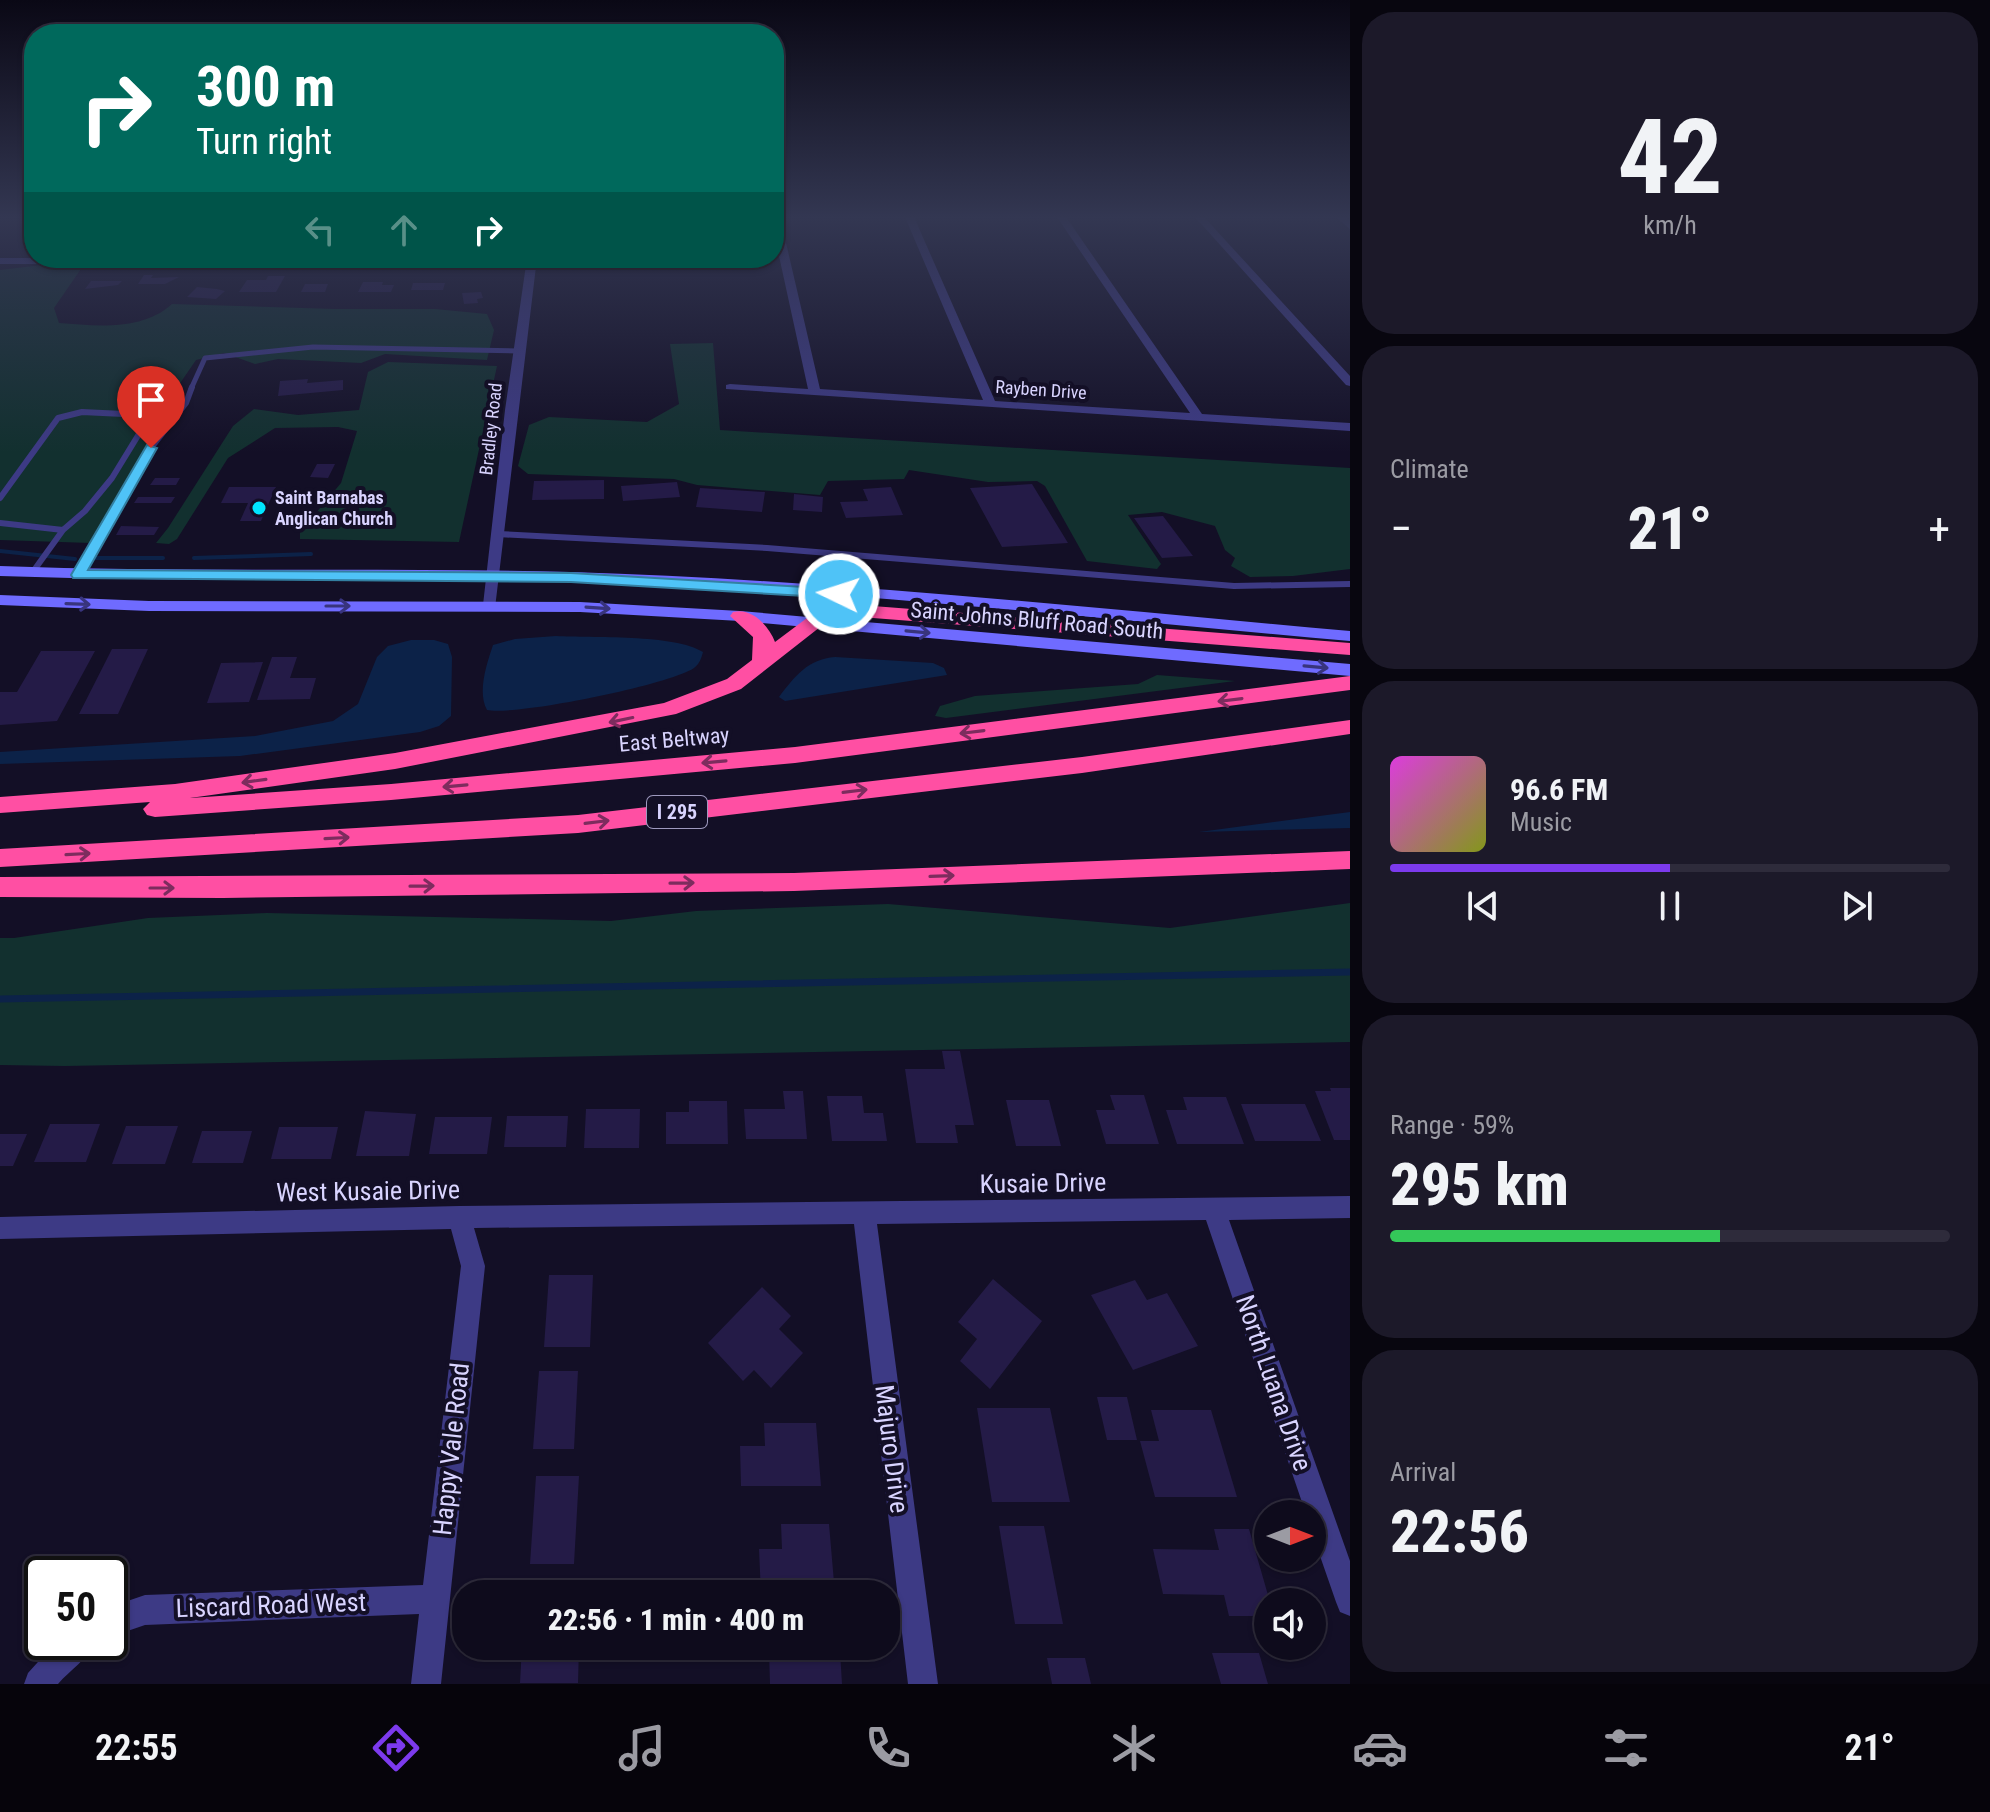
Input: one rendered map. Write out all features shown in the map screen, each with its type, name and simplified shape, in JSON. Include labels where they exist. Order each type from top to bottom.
[{"type":"highway","points":[[0,805],[175,792],[395,761],[668,709],[734,684],[812,623],[834,612],[864,609],[1350,649]]},
{"type":"highway","points":[[740,616],[759,629],[766,642],[765,656],[759,667]]},
{"type":"highway","name":"East Beltway","points":[[0,819],[391,792],[795,755],[1350,683]]},
{"type":"highway","name":"I 295","points":[[0,858],[578,824],[1082,765],[1350,727]]},
{"type":"highway","points":[[0,887],[255,888],[794,882],[1350,860]]},
{"type":"main road","name":"Saint Johns Bluff Road South","points":[[0,571],[78,575],[602,579],[839,594],[1350,636]]},
{"type":"main road","name":"Saint Johns Bluff Road South","points":[[0,600],[149,606],[490,605],[740,616],[1350,670]]},
{"type":"street","name":"Bradley Road","points":[[490,605],[527,296]]},
{"type":"street","points":[[793,296],[815,393]]},
{"type":"street","points":[[943,296],[991,405]]},
{"type":"street","points":[[1115,296],[1199,418]]},
{"type":"street","points":[[1270,296],[1350,383]]},
{"type":"street","name":"Rayben Drive","points":[[730,387],[1350,427]]},
{"type":"street","name":"Kusaie Drive","points":[[737,1215],[1350,1207]]},
{"type":"street","name":"North Luana Drive","points":[[1214,1210],[1350,1602]]},
{"type":"street","name":"Majuro Drive","points":[[864,1213],[923,1684]]},
{"type":"street","name":"West Kusaie Drive","points":[[0,1228],[459,1217],[737,1215]]},
{"type":"street","name":"Happy Vale Road","points":[[426,1684],[473,1266],[459,1217]]},
{"type":"street","name":"Liscard Road West","points":[[128,1616],[145,1610],[434,1599]]},
{"type":"street","points":[[39,1684],[58,1660]]},
{"type":"lane","points":[[78,575],[151,448],[186,403],[205,358],[313,347],[519,351]]},
{"type":"lane","points":[[0,498],[58,418],[82,412],[144,415],[142,429],[112,478],[85,511],[63,530],[32,573]]},
{"type":"lane","points":[[0,523],[63,530]]},
{"type":"lane","points":[[498,534],[774,548],[1211,583],[1320,588],[1350,584]]},
{"type":"green space","points":[[0,296],[63,296],[54,308],[59,323],[103,325],[147,319],[172,304],[435,309],[487,314],[494,330],[487,360],[385,354],[361,363],[278,359],[255,364],[224,353],[196,360],[161,411],[166,419],[91,543],[0,540]]},
{"type":"green space","points":[[713,343],[720,430],[1350,468],[1350,569],[1293,576],[1250,577],[1231,566],[1235,558],[1225,550],[1215,526],[1162,512],[1128,515],[1161,564],[1157,569],[1087,561],[1045,486],[1037,481],[988,482],[909,470],[904,479],[828,481],[820,495],[697,485],[674,479],[528,474],[518,466],[529,425],[549,417],[647,422],[679,404],[670,344]]},
{"type":"green space","points":[[388,362],[497,366],[459,542],[300,539],[300,532],[341,483],[357,431],[338,427],[275,428],[228,458],[177,539],[169,544],[156,543],[233,426],[254,409],[298,415],[359,410],[368,372]]},
{"type":"green space","points":[[1157,675],[1235,681],[946,718],[935,716],[940,706],[975,696],[1138,684]]},
{"type":"green space","points":[[1350,903],[1350,1042],[0,1065],[0,938],[148,918],[267,913],[611,921],[696,911],[888,904],[1170,928]]},
{"type":"water","points":[[556,636],[673,642],[703,652],[694,668],[655,683],[559,704],[487,710],[483,686],[493,645],[515,639]]},
{"type":"water","points":[[411,640],[434,640],[448,644],[452,657],[451,716],[439,726],[420,732],[240,756],[0,764],[0,752],[255,736],[333,721],[358,704],[377,657],[388,646]]},
{"type":"water","points":[[835,657],[933,663],[944,668],[947,675],[785,701],[779,697],[810,665]]},
{"type":"water","points":[[1350,812],[1350,828],[1199,832]]},
{"type":"building","points":[[188,296],[220,296],[216,299]]},
{"type":"building","points":[[462,296],[482,296],[483,298],[477,299],[478,303],[464,304]]},
{"type":"building","points":[[308,379],[307,383],[343,380],[343,390],[278,396],[280,381]]},
{"type":"building","points":[[317,464],[335,464],[328,478],[310,477]]},
{"type":"building","points":[[155,478],[180,478],[176,485],[150,485]]},
{"type":"building","points":[[604,480],[604,499],[532,500],[534,481]]},
{"type":"building","points":[[677,482],[680,497],[623,501],[621,486]]},
{"type":"building","points":[[1032,484],[1068,543],[1002,547],[970,488]]},
{"type":"building","points":[[229,487],[276,487],[261,521],[240,521],[248,503],[221,503]]},
{"type":"building","points":[[891,487],[903,515],[846,518],[840,502],[868,501],[863,489]]},
{"type":"building","points":[[700,488],[765,492],[762,512],[696,507]]},
{"type":"building","points":[[794,494],[823,497],[822,512],[793,510]]},
{"type":"building","points":[[138,497],[175,497],[171,503],[134,503]]},
{"type":"building","points":[[1163,516],[1193,556],[1162,558],[1134,518]]},
{"type":"building","points":[[121,526],[159,527],[154,535],[116,535]]},
{"type":"building","points":[[112,649],[148,649],[118,714],[79,714]]},
{"type":"building","points":[[41,651],[95,651],[57,721],[0,725],[0,692],[17,692]]},
{"type":"building","points":[[272,657],[297,657],[290,678],[316,678],[310,699],[257,700]]},
{"type":"building","points":[[263,662],[249,702],[207,703],[221,663]]},
{"type":"building","points":[[942,1051],[960,1051],[974,1125],[955,1125],[958,1143],[916,1143],[905,1069],[945,1069]]},
{"type":"building","points":[[1330,1088],[1350,1088],[1350,1140],[1334,1140],[1315,1091],[1331,1091]]},
{"type":"building","points":[[783,1091],[803,1091],[807,1139],[746,1139],[744,1109],[785,1109]]},
{"type":"building","points":[[1110,1095],[1144,1095],[1159,1144],[1106,1144],[1096,1110],[1115,1110]]},
{"type":"building","points":[[827,1096],[862,1096],[864,1113],[883,1113],[887,1141],[832,1141]]},
{"type":"building","points":[[1183,1097],[1226,1097],[1244,1144],[1177,1144],[1166,1110],[1187,1110]]},
{"type":"building","points":[[1006,1100],[1049,1100],[1061,1146],[1016,1146]]},
{"type":"building","points":[[689,1101],[727,1101],[728,1144],[666,1144],[666,1112],[689,1112]]},
{"type":"building","points":[[1241,1104],[1305,1104],[1321,1141],[1255,1141]]},
{"type":"building","points":[[586,1109],[640,1109],[639,1148],[584,1148]]},
{"type":"building","points":[[365,1111],[416,1114],[409,1156],[356,1156]]},
{"type":"building","points":[[507,1116],[568,1116],[566,1147],[504,1147]]},
{"type":"building","points":[[435,1117],[492,1117],[487,1154],[429,1154]]},
{"type":"building","points":[[50,1124],[100,1124],[86,1162],[34,1162]]},
{"type":"building","points":[[126,1126],[178,1126],[165,1164],[112,1164]]},
{"type":"building","points":[[279,1127],[338,1127],[331,1159],[271,1159]]},
{"type":"building","points":[[202,1131],[252,1131],[243,1163],[192,1163]]},
{"type":"building","points":[[0,1134],[27,1134],[13,1166],[0,1166]]},
{"type":"building","points":[[549,1275],[593,1275],[590,1347],[544,1347]]},
{"type":"building","points":[[993,1279],[1042,1321],[990,1389],[960,1361],[977,1339],[958,1322]]},
{"type":"building","points":[[1135,1280],[1147,1300],[1167,1293],[1198,1346],[1133,1370],[1091,1295]]},
{"type":"building","points":[[762,1287],[791,1316],[779,1329],[803,1353],[771,1388],[754,1370],[743,1381],[708,1343]]},
{"type":"building","points":[[539,1371],[578,1371],[574,1449],[533,1449]]},
{"type":"building","points":[[1097,1397],[1127,1397],[1137,1440],[1107,1440]]},
{"type":"building","points":[[977,1408],[1050,1408],[1070,1502],[992,1502]]},
{"type":"building","points":[[1151,1410],[1211,1410],[1237,1497],[1155,1497],[1140,1441],[1159,1441]]},
{"type":"building","points":[[764,1423],[816,1423],[821,1486],[741,1486],[740,1446],[765,1446]]},
{"type":"building","points":[[536,1476],[579,1476],[574,1564],[530,1564]]},
{"type":"building","points":[[781,1524],[829,1524],[834,1580],[760,1580],[759,1549],[782,1549]]},
{"type":"building","points":[[999,1526],[1044,1526],[1063,1624],[1015,1624]]},
{"type":"building","points":[[1214,1529],[1249,1529],[1254,1546],[1254,1572],[1261,1572],[1266,1588],[1254,1588],[1254,1616],[1229,1616],[1224,1595],[1163,1594],[1153,1549],[1219,1550]]},
{"type":"building","points":[[1212,1653],[1254,1653],[1254,1660],[1261,1660],[1268,1684],[1221,1684]]},
{"type":"building","points":[[1047,1658],[1085,1658],[1091,1684],[1052,1684]]},
{"type":"building","points":[[521,1660],[579,1660],[578,1683],[520,1683]]},
{"type":"building","points":[[769,1660],[841,1660],[842,1684],[770,1684]]},
{"type":"waterway","points":[[0,551],[75,559]]},
{"type":"waterway","points":[[194,558],[311,554]]},
{"type":"waterway","points":[[94,558],[163,558]]},
{"type":"waterway","points":[[0,999],[1350,972]]},
{"type":"place","name":"Saint Barnabas Anglican Church","points":[[259,508]]},
{"type":"route","points":[[151,448],[78,575],[571,577],[839,594]]}]
